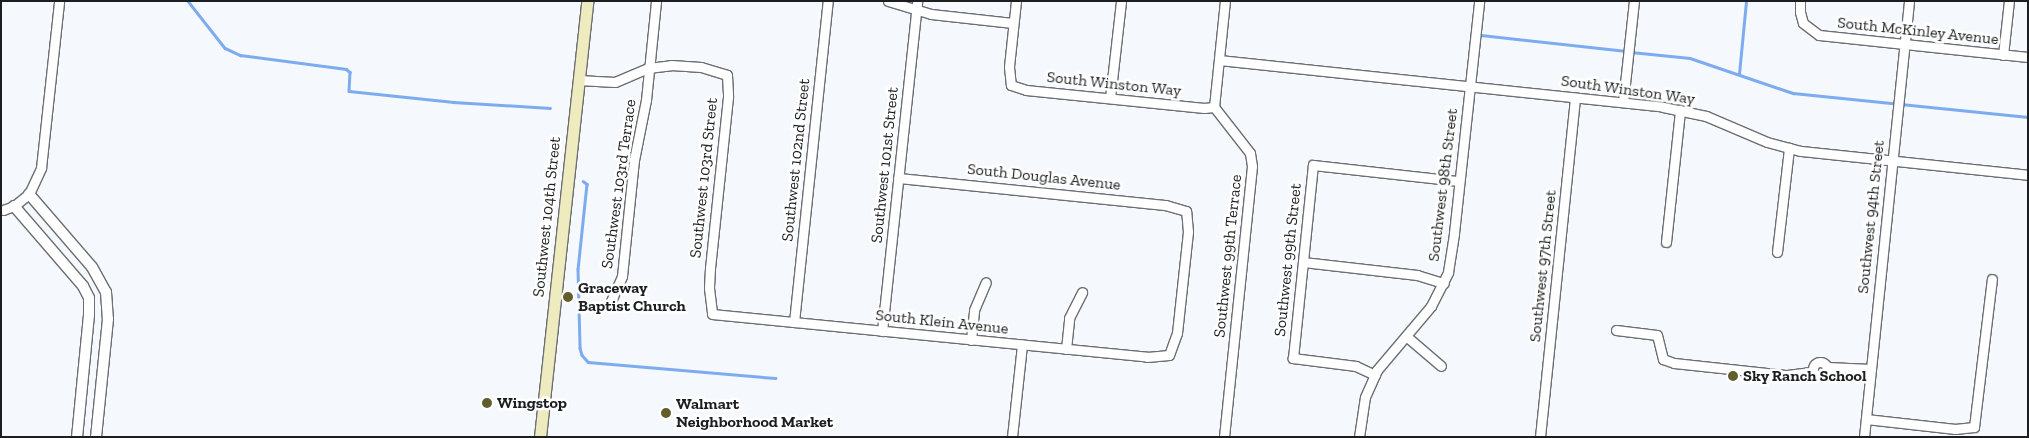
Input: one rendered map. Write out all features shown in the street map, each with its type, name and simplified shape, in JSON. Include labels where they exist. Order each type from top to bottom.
[{"type":"main road","name":"Southwest 104th Street","points":[[540,437],[587,1]]},
{"type":"street","points":[[2,210],[14,206],[29,194],[38,176],[42,158],[59,1]]},
{"type":"street","points":[[578,80],[615,82],[648,68],[656,1]]},
{"type":"street","name":"Southwest 102nd Street","points":[[794,322],[828,1]]},
{"type":"street","points":[[888,1],[917,6],[940,16],[1013,22],[1016,1]]},
{"type":"street","points":[[1110,98],[1120,1]]},
{"type":"street","points":[[1214,107],[1226,1]]},
{"type":"street","name":"Southwest 98th Street","points":[[1359,437],[1365,397],[1375,375],[1431,306],[1444,284],[1450,261],[1479,1]]},
{"type":"street","points":[[1623,102],[1634,1]]},
{"type":"street","name":"South McKinley Avenue","points":[[1800,1],[1800,16],[1808,29],[1819,35],[2028,57]]},
{"type":"street","name":"Southwest 94th Street","points":[[1864,437],[1908,1]]},
{"type":"street","points":[[2003,55],[2009,1]]},
{"type":"street","name":"Southwest 101st Street","points":[[882,331],[917,6]]},
{"type":"street","name":"South Winston Way","points":[[1013,22],[1009,66],[1011,86],[1026,90],[1204,108],[1214,107]]},
{"type":"street","name":"South Winston Way","points":[[1219,60],[1623,102],[1680,110],[1711,118],[1757,138],[1789,148],[2028,175]]},
{"type":"street","name":"Southwest 103rd Street","points":[[648,68],[682,64],[710,69],[727,75],[728,97],[710,268],[709,288],[712,314]]},
{"type":"street","name":"Southwest 103rd Terrace","points":[[611,301],[622,276],[634,160],[646,100],[648,68]]},
{"type":"street","name":"Southwest 97th Street","points":[[1540,437],[1575,98]]},
{"type":"street","name":"Southwest 99th Terrace","points":[[1214,107],[1247,149],[1252,160],[1224,437]]},
{"type":"street","points":[[1666,242],[1680,110]]},
{"type":"street","points":[[1778,252],[1789,148]]},
{"type":"street","name":"Southwest 99th Street","points":[[1375,375],[1356,366],[1293,358],[1313,165],[1459,182]]},
{"type":"street","name":"South Douglas Avenue","points":[[898,178],[1165,205],[1186,210],[1188,232],[1177,333],[1169,355]]},
{"type":"street","points":[[29,194],[92,267],[106,292],[108,319],[96,437]]},
{"type":"street","points":[[14,206],[83,286],[88,298],[89,315],[77,437]]},
{"type":"street","points":[[1303,262],[1417,275],[1444,284]]},
{"type":"street","points":[[1866,419],[1955,429],[1974,426],[1992,279]]},
{"type":"street","points":[[971,340],[974,310],[986,282]]},
{"type":"street","points":[[1066,349],[1069,318],[1082,292]]},
{"type":"street","name":"South Klein Avenue","points":[[712,314],[1147,357],[1169,355]]},
{"type":"street","points":[[1616,330],[1657,335],[1663,359],[1674,363],[1787,375],[1813,372],[1813,367],[1817,362],[1824,363],[1827,367],[1870,369]]},
{"type":"street","points":[[1406,336],[1441,366]]},
{"type":"street","points":[[1012,437],[1022,345]]},
{"type":"waterway","points":[[188,1],[225,48],[240,55],[346,69],[350,72],[349,91],[453,102],[550,108]]},
{"type":"waterway","points":[[1739,74],[1746,1]]},
{"type":"waterway","points":[[1481,35],[1626,51]]},
{"type":"waterway","points":[[1631,52],[1690,58],[1793,93],[2028,117]]},
{"type":"waterway","points":[[583,181],[587,184],[578,269],[580,348],[582,355],[588,362],[775,378]]},
{"type":"place","name":"Graceway Baptist Church","points":[[568,297]]},
{"type":"place","name":"Sky Ranch School","points":[[1733,376]]},
{"type":"place","name":"Wingstop","points":[[487,403]]},
{"type":"place","name":"Walmart Neighborhood Market","points":[[666,413]]}]
